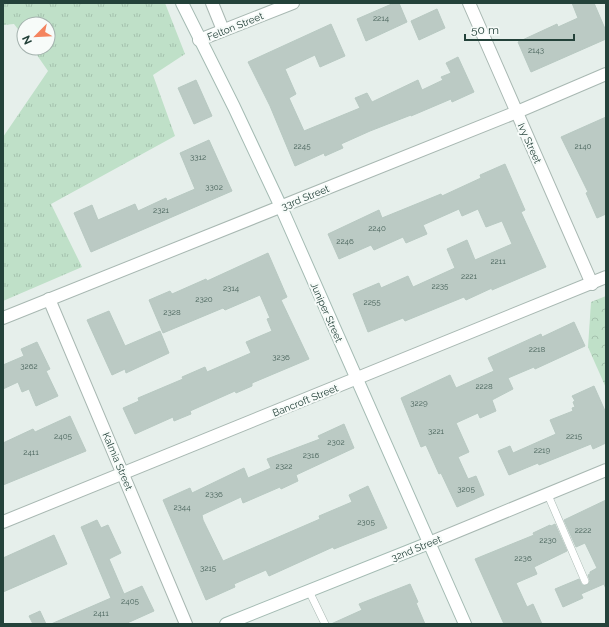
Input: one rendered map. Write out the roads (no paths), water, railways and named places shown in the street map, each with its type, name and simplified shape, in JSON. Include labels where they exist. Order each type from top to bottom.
[{"type":"street","name":"Juniper Street","points":[[182,3],[199,40],[234,107],[281,207],[465,624]]},
{"type":"street","points":[[212,3],[223,30]]},
{"type":"street","name":"Felton Street","points":[[199,40],[293,3]]},
{"type":"street","name":"Ivy Street","points":[[469,3],[592,284]]},
{"type":"street","name":"33rd Street","points":[[3,318],[49,298],[517,112],[606,74]]},
{"type":"street","name":"Bancroft Street","points":[[3,522],[592,284],[606,277]]},
{"type":"street","name":"Kalmia Street","points":[[49,298],[186,624]]},
{"type":"street","name":"32nd Street","points":[[226,624],[548,495],[606,470]]},
{"type":"lane","points":[[548,495],[584,581]]},
{"type":"lane","points":[[309,591],[325,624]]}]
